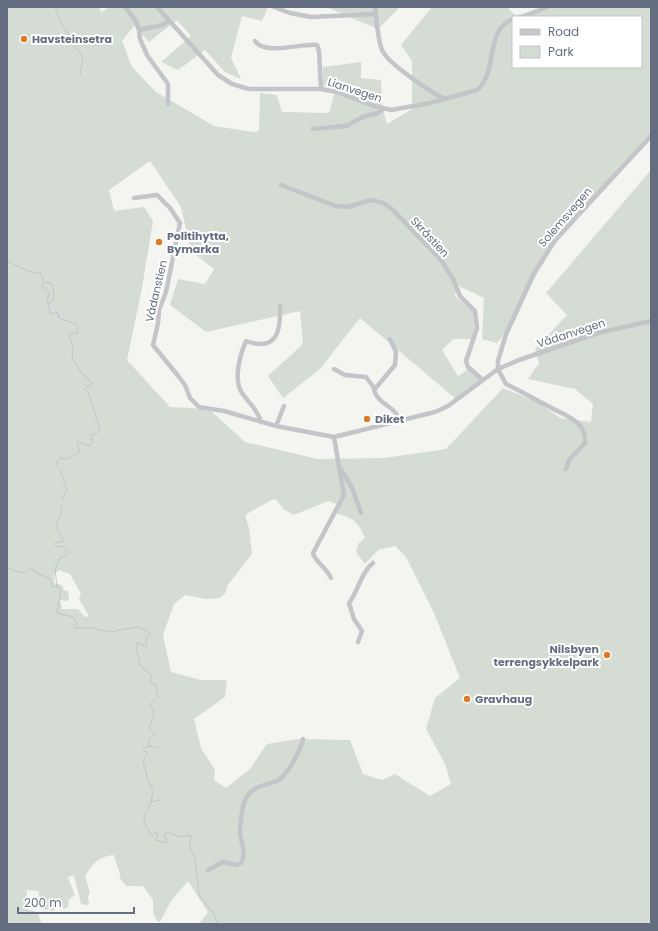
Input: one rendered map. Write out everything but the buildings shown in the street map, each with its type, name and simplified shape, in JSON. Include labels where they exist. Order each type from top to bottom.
[{"type":"street","points":[[125,7],[136,21],[141,43],[147,55],[168,84],[168,104]]},
{"type":"street","name":"Lianvegen","points":[[157,7],[212,69],[232,84],[258,91],[321,89],[337,92],[382,109],[406,108],[474,92],[484,84],[490,68],[497,35],[505,24],[512,20]]},
{"type":"street","points":[[274,7],[290,13],[311,17],[376,14]]},
{"type":"street","points":[[375,7],[380,42],[384,54],[418,83],[445,99]]},
{"type":"street","points":[[524,16],[548,7]]},
{"type":"street","points":[[139,30],[162,25],[169,20]]},
{"type":"street","points":[[255,41],[259,46],[269,48],[317,45],[320,52],[321,89]]},
{"type":"street","points":[[313,129],[346,126],[378,113],[382,109]]},
{"type":"street","name":"Solemsvegen","points":[[498,369],[499,355],[513,317],[544,255],[559,236],[651,136]]},
{"type":"street","name":"Skråstien","points":[[281,185],[336,206],[348,207],[371,200],[383,203],[392,209],[441,260],[453,279],[460,296],[475,311],[477,328],[466,362],[468,367],[483,380]]},
{"type":"street","name":"Vådanstien","points":[[134,198],[157,195],[179,219],[180,226],[177,242],[166,292],[158,310],[158,323],[152,342],[154,348],[185,385],[194,403],[199,407]]},
{"type":"street","points":[[261,422],[255,409],[240,390],[238,382],[239,363],[246,341],[256,344],[262,343],[273,339],[278,334],[281,324],[280,306]]},
{"type":"street","name":"Vådanvegen","points":[[199,407],[224,411],[276,426],[334,437],[442,409],[498,369],[519,360],[598,334],[651,321]]},
{"type":"street","points":[[375,389],[395,365],[396,352],[390,339]]},
{"type":"street","points":[[334,369],[345,375],[366,377],[375,389],[374,393],[378,399],[395,412],[400,421]]},
{"type":"street","points":[[498,369],[506,384],[569,416],[578,424],[585,437],[585,443],[568,460],[566,469]]},
{"type":"street","points":[[276,426],[284,406]]},
{"type":"street","points":[[331,578],[314,556],[313,551],[344,497],[341,470],[334,437]]},
{"type":"street","points":[[341,470],[352,488],[361,513]]},
{"type":"street","points":[[358,642],[362,631],[354,619],[349,603],[355,596],[366,571],[373,563]]},
{"type":"street","points":[[208,870],[223,862],[236,865],[241,863],[243,852],[240,830],[247,798],[258,787],[283,777],[298,755],[303,739]]},
{"type":"green space","points":[[7,7],[98,7],[102,12],[110,7],[220,7],[225,9],[226,7],[268,7],[262,21],[242,16],[231,58],[241,79],[225,72],[205,50],[178,70],[161,62],[191,36],[177,20],[149,42],[134,26],[122,41],[132,67],[156,92],[214,126],[254,132],[259,131],[260,93],[277,95],[282,112],[329,113],[335,91],[323,85],[323,67],[361,62],[361,78],[381,80],[382,106],[387,124],[412,109],[412,61],[401,45],[432,7],[507,7],[515,15],[530,13],[544,7],[651,7],[651,139],[556,243],[536,275],[514,323],[497,343],[482,339],[484,298],[457,285],[455,296],[473,311],[475,339],[453,339],[442,350],[458,376],[469,369],[480,380],[456,399],[360,318],[320,369],[283,398],[268,376],[303,344],[300,311],[206,332],[170,305],[178,279],[205,284],[214,269],[191,251],[181,207],[150,161],[109,190],[114,211],[144,207],[153,221],[142,288],[127,360],[170,407],[209,409],[245,442],[318,459],[384,458],[446,449],[503,388],[538,402],[560,418],[591,422],[593,404],[575,389],[528,379],[539,363],[535,349],[567,315],[546,293],[651,170],[651,924],[199,924],[208,912],[188,881],[171,901],[160,922],[157,921],[153,912],[153,900],[143,886],[126,886],[120,878],[120,873],[114,855],[104,857],[97,861],[85,876],[90,892],[88,897],[89,904],[87,905],[81,904],[74,876],[70,876],[68,878],[75,895],[69,899],[68,907],[64,909],[60,904],[55,903],[55,910],[51,911],[49,908],[46,910],[38,905],[40,899],[38,891],[27,890],[26,909],[37,912],[42,924],[7,924]],"holes":[[[273,499],[277,500],[283,509],[294,515],[328,501],[337,504],[337,514],[347,517],[355,522],[365,538],[358,544],[356,552],[365,564],[378,550],[395,546],[406,557],[434,613],[460,678],[435,698],[426,729],[445,764],[451,784],[430,796],[395,774],[382,780],[363,774],[350,740],[298,739],[267,744],[250,769],[226,788],[214,780],[215,770],[201,748],[194,719],[225,697],[227,680],[201,680],[171,672],[163,635],[174,604],[185,595],[206,599],[220,598],[226,592],[227,586],[252,554],[249,528],[245,515]],[[59,570],[70,574],[81,594],[79,599],[89,616],[85,617],[78,609],[62,609],[60,600],[69,600],[68,591],[64,590],[62,585],[54,583],[54,575]]]},
{"type":"green space","points":[[326,7],[400,7],[378,29]]},
{"type":"waterway","points":[[55,7],[61,21],[83,59],[80,75]]},
{"type":"waterway","points":[[7,261],[26,270],[41,274],[44,282],[41,286],[50,293],[47,299],[51,315],[55,312],[58,313],[59,318],[76,324],[78,328],[77,333],[70,333],[69,336],[73,347],[72,359],[84,376],[92,383],[86,387],[85,390],[88,392],[100,429],[96,434],[92,434],[91,436],[93,441],[90,446],[80,442],[77,444],[80,452],[68,459],[60,458],[56,463],[58,466]]},
{"type":"waterway","points":[[45,282],[51,283],[54,291],[54,297],[48,304]]},
{"type":"waterway","points":[[60,470],[67,490],[62,500]]},
{"type":"waterway","points":[[62,506],[57,528],[63,542],[57,542],[54,544],[57,547],[62,546],[67,551],[67,555],[60,558],[55,569],[57,587],[61,589],[57,613],[73,617],[77,623],[74,626],[75,628],[91,628],[111,632],[136,627],[148,631],[150,635],[145,639],[147,644],[144,646],[137,643],[136,646],[140,665],[152,676],[150,682],[156,685],[158,698],[150,704],[154,713],[149,728],[155,734],[149,740],[149,746],[143,750],[148,753],[143,762],[148,780],[153,790],[151,802],[144,817],[144,822],[151,835],[153,835],[156,831],[158,836],[155,840],[167,843],[164,836],[167,832],[180,837],[190,835],[191,840],[189,845],[195,859],[199,895],[214,914],[218,924]]},
{"type":"waterway","points":[[7,568],[23,573],[32,568],[35,572],[50,579],[52,586],[57,587]]},
{"type":"waterway","points":[[149,746],[158,748]]},
{"type":"waterway","points":[[150,787],[154,783]]},
{"type":"waterway","points":[[151,802],[160,800]]},
{"type":"place","name":"Havsteinsetra","points":[[24,39]]},
{"type":"place","name":"Politihytta, Bymarka","points":[[159,242]]},
{"type":"place","name":"Diket","points":[[367,419]]},
{"type":"place","name":"Nilsbyen terrengsykkelpark","points":[[607,655]]},
{"type":"place","name":"Gravhaug","points":[[467,699]]}]
